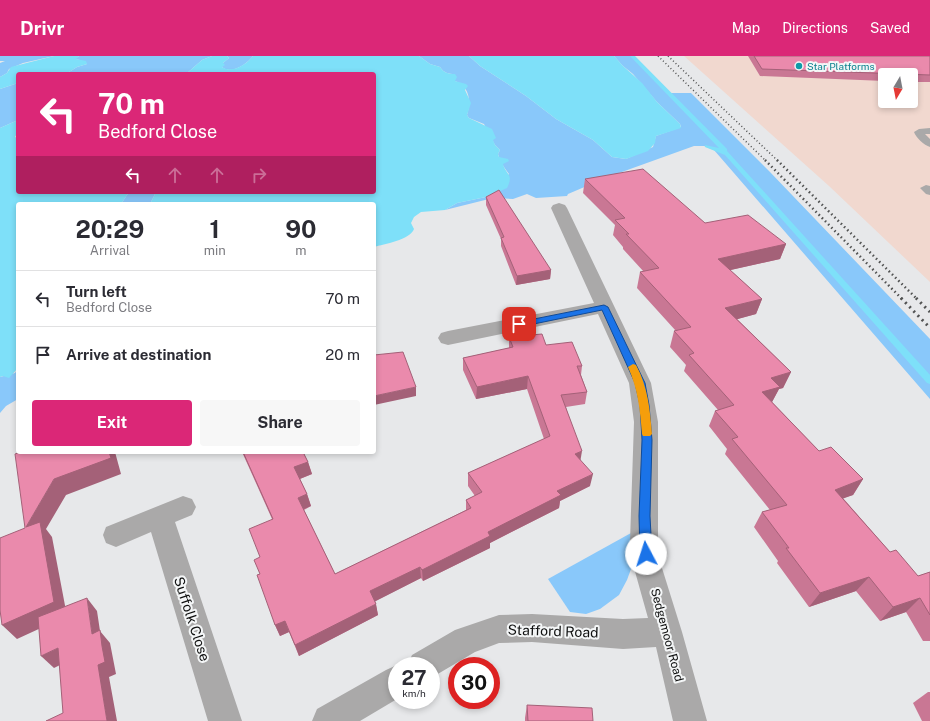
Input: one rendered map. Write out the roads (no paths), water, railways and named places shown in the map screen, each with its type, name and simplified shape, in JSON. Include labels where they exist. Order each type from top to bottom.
[{"type":"street","name":"Sedgemoor Road","points":[[558,208],[640,383],[645,405],[647,440],[644,541],[648,568],[667,632],[690,721]]},
{"type":"street","points":[[448,338],[604,307]]},
{"type":"street","name":"Suffolk Close","points":[[116,535],[171,512],[225,721]]},
{"type":"street","name":"Stafford Road","points":[[439,657],[466,641],[498,630],[532,628],[623,634],[667,632]]},
{"type":"street","points":[[329,721],[388,686]]},
{"type":"lane","points":[[930,131],[919,132],[920,135],[930,144]]},
{"type":"waterway","points":[[632,56],[725,150]]},
{"type":"waterway","points":[[707,146],[727,154],[930,381]]},
{"type":"railway","points":[[658,56],[766,161]]},
{"type":"railway","points":[[668,56],[778,161]]},
{"type":"railway","points":[[777,160],[917,299]]},
{"type":"railway","points":[[766,161],[902,299]]},
{"type":"railway","points":[[901,298],[930,328]]},
{"type":"railway","points":[[917,299],[930,312]]},
{"type":"place","name":"Star Platforms","points":[[799,66]]}]
